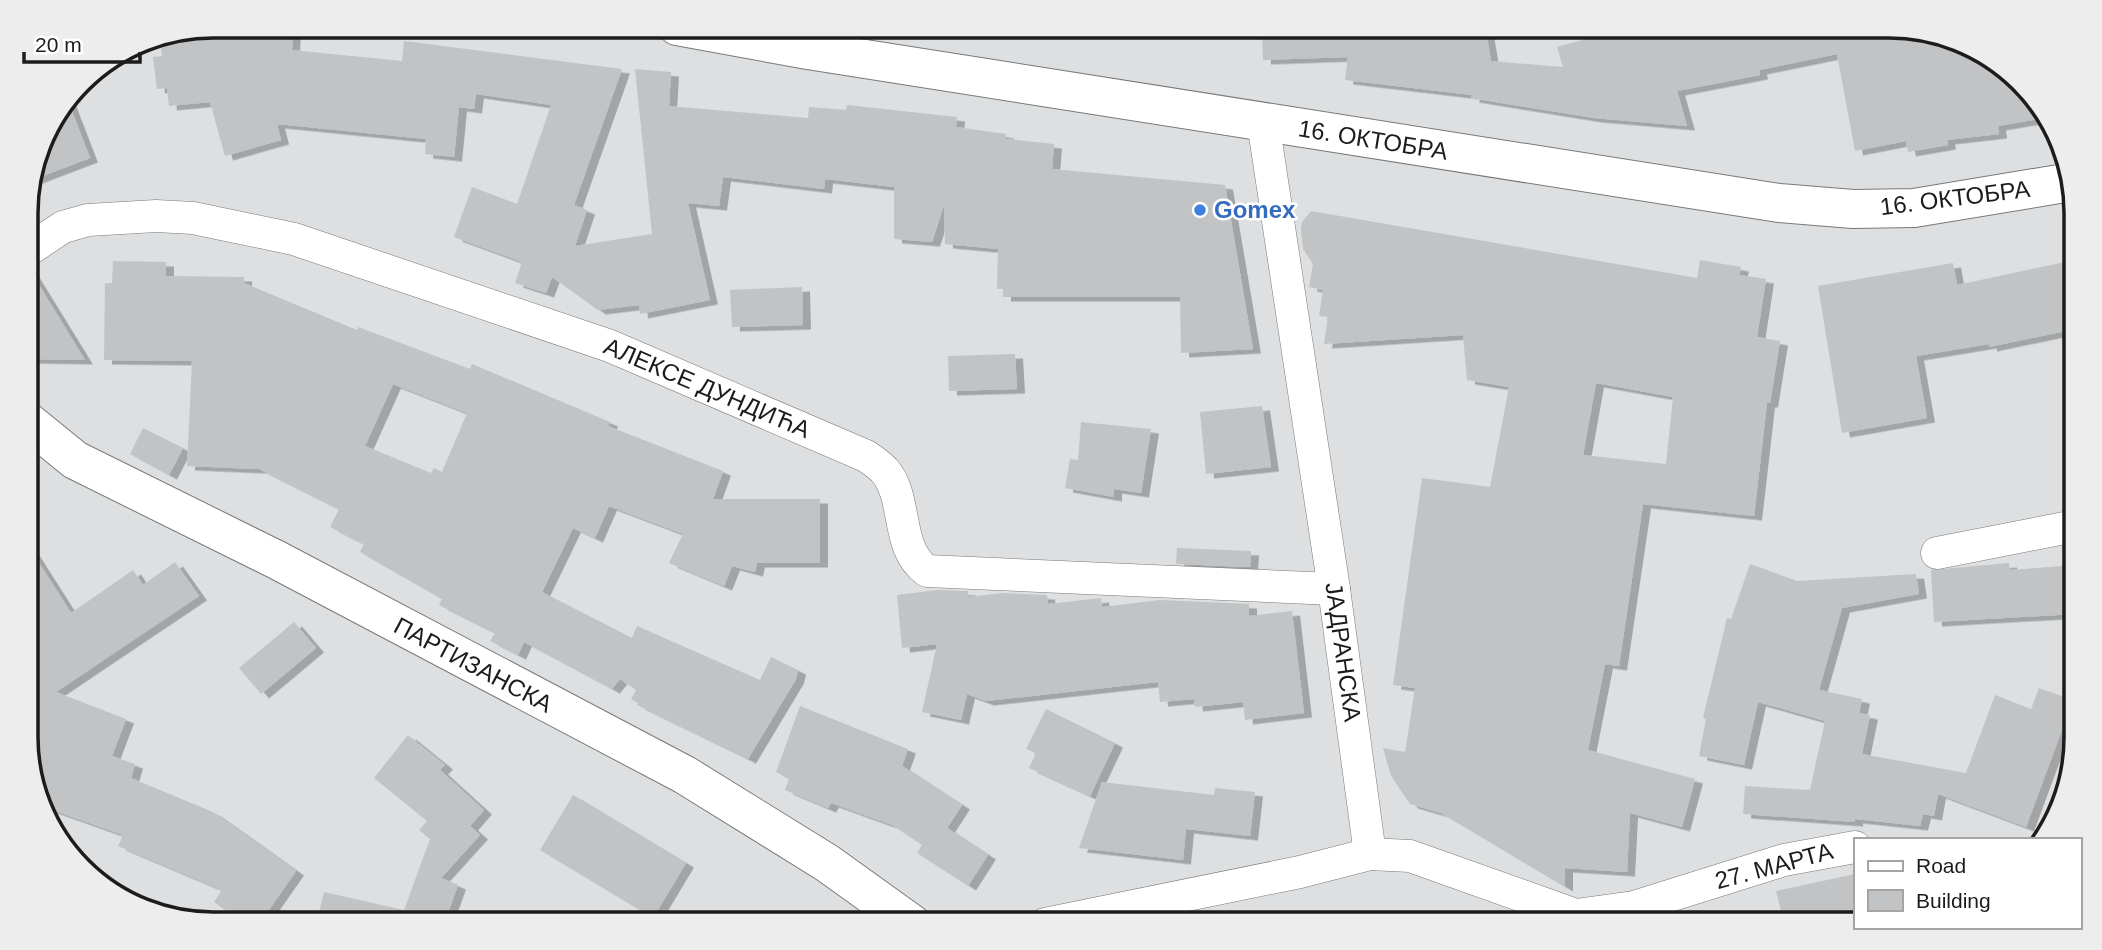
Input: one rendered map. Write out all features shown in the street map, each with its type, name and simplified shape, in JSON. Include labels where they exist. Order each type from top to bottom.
[{"type":"main road","name":"16. ОКТОБРА","points":[[820,38],[1263,122],[1779,203],[1853,209],[1914,208],[2061,184]]},
{"type":"main road","name":"ПАРТИЗАНСКА","points":[[39,430],[75,460],[277,560],[685,775],[827,863],[895,912]]},
{"type":"street","name":"ЈАДРАНСКА","points":[[1263,122],[1335,589],[1370,854]]},
{"type":"street","name":"АЛЕКСЕ ДУНДИЋА","points":[[39,243],[63,227],[89,220],[156,216],[194,218],[294,239],[610,346],[866,456],[885,471],[894,489],[914,562],[927,571],[1335,589]]},
{"type":"street","points":[[1937,553],[2064,528]]},
{"type":"street","name":"27. МАРТА","points":[[1616,911],[1784,860],[1854,847]]},
{"type":"street","points":[[1103,911],[1300,872],[1370,854]]},
{"type":"street","name":"27. МАРТА","points":[[1370,854],[1410,856],[1560,911]]},
{"type":"building","points":[[292,38],[292,50],[402,61],[404,41],[622,69],[574,205],[587,210],[575,246],[652,234],[635,69],[671,72],[669,106],[808,118],[809,107],[846,110],[847,105],[957,117],[956,127],[1006,134],[1006,139],[1054,144],[1052,169],[1225,185],[1253,349],[1181,353],[1180,297],[1003,297],[1003,289],[997,289],[998,249],[945,244],[944,205],[932,242],[894,239],[894,187],[825,179],[824,189],[723,177],[719,206],[688,203],[710,300],[640,314],[639,305],[598,310],[552,277],[546,293],[515,283],[522,262],[454,237],[472,187],[517,204],[551,105],[476,94],[474,109],[459,107],[454,157],[425,154],[426,139],[277,124],[281,140],[225,156],[210,102],[169,106],[167,88],[157,89],[153,57],[162,56],[161,47],[190,40]]},
{"type":"building","points":[[1262,38],[1487,38],[1491,61],[1563,67],[1557,47],[1590,38],[1889,38],[1934,44],[1976,62],[2012,90],[2036,120],[1998,126],[1999,134],[1947,140],[1948,145],[1908,152],[1906,141],[1855,151],[1837,54],[1759,70],[1760,75],[1677,91],[1687,126],[1594,118],[1471,98],[1472,95],[1345,80],[1348,57],[1263,60]]},
{"type":"building","points":[[72,111],[90,158],[43,176],[52,146]]},
{"type":"building","points":[[1311,211],[1697,278],[1700,260],[1741,267],[1739,275],[1766,279],[1757,337],[1780,341],[1770,403],[1767,403],[1754,516],[1643,504],[1619,666],[1605,664],[1588,750],[1695,779],[1682,827],[1630,813],[1627,872],[1565,868],[1565,887],[1441,813],[1410,804],[1391,776],[1383,748],[1405,752],[1415,688],[1393,685],[1422,478],[1490,487],[1509,387],[1467,380],[1463,335],[1324,344],[1328,317],[1319,316],[1323,290],[1309,287],[1313,264],[1303,249],[1302,222]],"holes":[[[1596,383],[1673,397],[1666,464],[1583,455]]]},
{"type":"building","points":[[113,261],[166,262],[166,276],[244,277],[244,283],[357,330],[358,327],[470,369],[472,364],[610,422],[608,426],[723,471],[713,499],[820,499],[820,563],[757,563],[755,572],[732,566],[724,586],[669,563],[683,534],[609,506],[595,538],[573,528],[542,592],[632,638],[637,626],[760,680],[771,657],[798,670],[796,679],[748,759],[637,705],[638,703],[631,699],[636,690],[620,679],[612,689],[524,642],[518,655],[490,641],[495,633],[439,605],[442,599],[360,552],[364,544],[330,527],[339,509],[259,469],[187,466],[192,361],[104,360],[105,283],[112,283]],"holes":[[[393,384],[467,413],[442,472],[434,468],[431,473],[365,446]]]},
{"type":"building","points":[[2064,262],[2064,331],[1989,347],[1989,344],[1916,356],[1927,418],[1842,433],[1818,286],[1953,263],[1957,285]]},
{"type":"building","points":[[39,285],[85,360],[39,359]]},
{"type":"building","points":[[802,287],[803,325],[732,327],[730,290]]},
{"type":"building","points":[[1015,354],[1017,389],[949,391],[948,356]]},
{"type":"building","points":[[1262,406],[1271,467],[1206,474],[1200,412]]},
{"type":"building","points":[[1081,422],[1151,429],[1141,493],[1114,489],[1114,497],[1065,488],[1070,459],[1078,460]]},
{"type":"building","points":[[143,428],[183,448],[169,475],[130,454]]},
{"type":"building","points":[[1177,548],[1251,551],[1250,567],[1176,564]]},
{"type":"building","points":[[38,562],[71,613],[133,570],[143,585],[175,562],[199,596],[56,692],[126,719],[112,756],[135,764],[131,778],[213,812],[296,871],[267,912],[225,912],[214,902],[222,890],[118,846],[123,835],[56,811],[44,782],[38,737]]},
{"type":"building","points":[[2009,563],[2010,570],[2064,566],[2064,615],[1934,622],[1931,570]]},
{"type":"building","points":[[1750,564],[1797,581],[1916,574],[1919,594],[1842,608],[1819,690],[1862,699],[1859,713],[1870,715],[1862,754],[1966,773],[1995,695],[2031,709],[2039,688],[2064,697],[2064,724],[2026,827],[1938,794],[1934,816],[1923,814],[1920,826],[1855,819],[1855,822],[1743,814],[1745,786],[1810,790],[1825,721],[1758,702],[1744,765],[1699,756],[1706,719],[1703,718],[1727,618],[1731,619]]},
{"type":"building","points":[[938,590],[968,591],[968,597],[1003,593],[1047,595],[1048,604],[1101,598],[1102,607],[1160,600],[1249,604],[1249,616],[1292,611],[1304,713],[1245,720],[1243,702],[1195,707],[1194,699],[1160,702],[1158,682],[986,701],[967,694],[961,720],[922,712],[937,644],[902,648],[897,595]]},
{"type":"building","points":[[294,622],[316,648],[261,694],[239,668]]},
{"type":"building","points":[[800,706],[908,749],[902,766],[962,805],[947,828],[988,855],[968,886],[917,853],[922,845],[892,825],[831,803],[828,808],[785,790],[789,779],[776,772]]},
{"type":"building","points":[[1046,709],[1115,743],[1090,796],[1029,768],[1036,753],[1026,749]]},
{"type":"building","points":[[408,735],[445,765],[440,770],[484,810],[470,826],[480,835],[441,878],[458,885],[448,912],[319,912],[324,892],[404,910],[430,839],[419,830],[427,821],[374,778]]},
{"type":"building","points":[[1102,782],[1214,795],[1215,788],[1255,792],[1250,836],[1186,829],[1183,860],[1079,848]]},
{"type":"building","points":[[573,795],[686,863],[657,912],[643,912],[540,850]]},
{"type":"building","points":[[1854,874],[1854,911],[1781,911],[1776,891]]},
{"type":"place","name":"Gomex","points":[[1200,210]]}]
